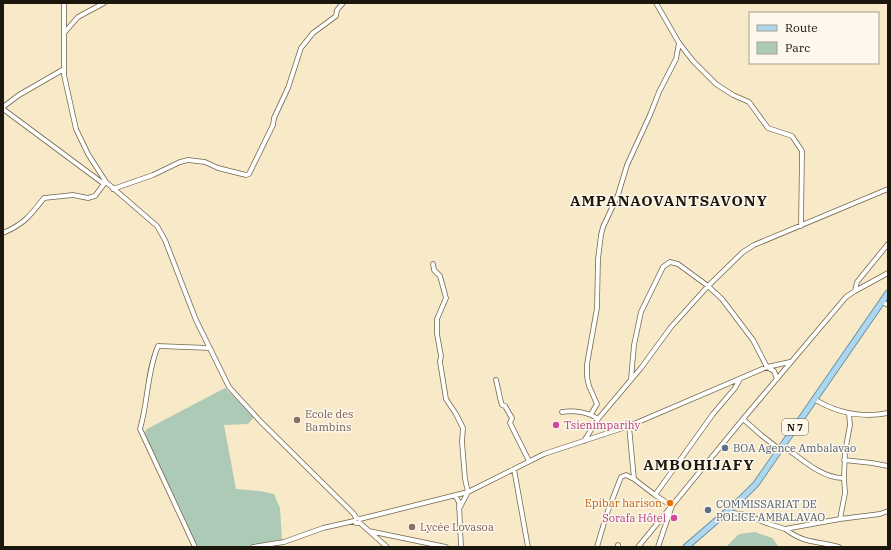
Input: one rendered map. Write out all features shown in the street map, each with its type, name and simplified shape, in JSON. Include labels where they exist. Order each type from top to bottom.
[{"type":"main road","name":"N 7","points":[[686,547],[727,512],[756,484],[888,293]]},
{"type":"street","points":[[64,3],[64,75],[76,129],[88,154],[105,183]]},
{"type":"street","points":[[64,33],[78,17],[104,3]]},
{"type":"street","points":[[113,189],[153,175],[180,162],[188,160],[205,162],[226,170],[249,174],[288,88],[301,48],[313,33],[336,16],[337,10],[343,3]]},
{"type":"street","points":[[656,3],[679,44],[693,61],[716,84],[733,95],[749,102],[768,128],[792,136],[797,142],[802,151],[801,226]]},
{"type":"street","points":[[592,414],[597,404],[588,382],[587,364],[597,308],[598,259],[601,235],[603,227],[618,195],[627,165],[659,92],[676,58],[679,44]]},
{"type":"street","points":[[64,69],[19,95],[3,108],[113,189],[158,226],[165,240],[196,320],[230,387],[244,405],[277,439],[387,547]]},
{"type":"street","points":[[3,233],[18,227],[31,215],[44,198],[73,195],[88,198],[95,196],[105,183]]},
{"type":"street","points":[[584,441],[598,419],[653,353],[671,327],[708,286],[743,252],[754,245],[888,189]]},
{"type":"street","points":[[855,291],[857,282],[888,244]]},
{"type":"street","points":[[630,380],[634,345],[642,312],[663,268],[670,262],[678,264],[708,286],[722,299],[753,340],[767,367],[774,372],[777,379]]},
{"type":"street","points":[[433,264],[434,270],[440,276],[446,298],[438,319],[437,334],[446,399],[463,428],[462,442],[465,479],[468,492],[458,509]]},
{"type":"street","points":[[638,547],[790,362],[846,297],[888,273]]},
{"type":"street","points":[[882,302],[888,304]]},
{"type":"street","points":[[195,547],[140,429],[145,411],[153,359],[158,346],[210,348]]},
{"type":"street","points":[[253,547],[284,542],[323,528],[468,492],[544,454],[629,426],[767,367],[790,362]]},
{"type":"street","points":[[656,495],[713,414],[735,388],[740,379]]},
{"type":"street","points":[[496,380],[501,396],[501,403],[505,406],[512,418],[510,423],[529,461]]},
{"type":"street","points":[[814,399],[835,410],[850,414],[873,416],[888,413]]},
{"type":"street","points":[[562,412],[570,410],[592,414],[598,419]]},
{"type":"street","points":[[840,519],[845,493],[844,460],[850,425],[850,414]]},
{"type":"street","points":[[743,419],[760,436],[781,447],[812,468],[836,479],[844,478]]},
{"type":"street","points":[[629,426],[634,480]]},
{"type":"street","points":[[844,460],[888,466]]},
{"type":"street","points":[[514,469],[528,547]]},
{"type":"street","points":[[597,547],[606,516],[621,477],[626,475],[672,506]]},
{"type":"street","points":[[455,496],[459,502],[458,509],[461,547]]},
{"type":"street","points":[[658,547],[672,506]]},
{"type":"street","points":[[785,529],[840,519],[880,514],[888,511]]},
{"type":"street","points":[[727,512],[746,515],[785,529],[796,537],[805,541],[839,547]]},
{"type":"street","points":[[369,531],[446,547]]},
{"type":"green space","points":[[225,388],[254,417],[248,424],[224,425],[236,489],[274,494],[280,508],[282,541],[244,547],[197,547],[146,437],[145,432],[147,429]]},
{"type":"green space","points":[[755,532],[772,538],[779,547],[726,547],[739,534]]},
{"type":"place","name":"Ecole des Bambins","points":[[297,420]]},
{"type":"place","name":"Tsienimparihy","points":[[556,425]]},
{"type":"place","name":"BOA Agence Ambalavao","points":[[725,448]]},
{"type":"place","name":"Epibar harison","points":[[670,503]]},
{"type":"place","name":"COMMISSARIAT DE POLICE AMBALAVAO","points":[[708,510]]},
{"type":"place","name":"Sorafa Hôtel","points":[[674,518]]},
{"type":"place","name":"Lycée Lovasoa","points":[[412,527]]},
{"type":"district","name":"AMPANAOVANTSAVONY","points":[[669,201]]},
{"type":"district","name":"AMBOHIJAFY","points":[[699,465]]}]
